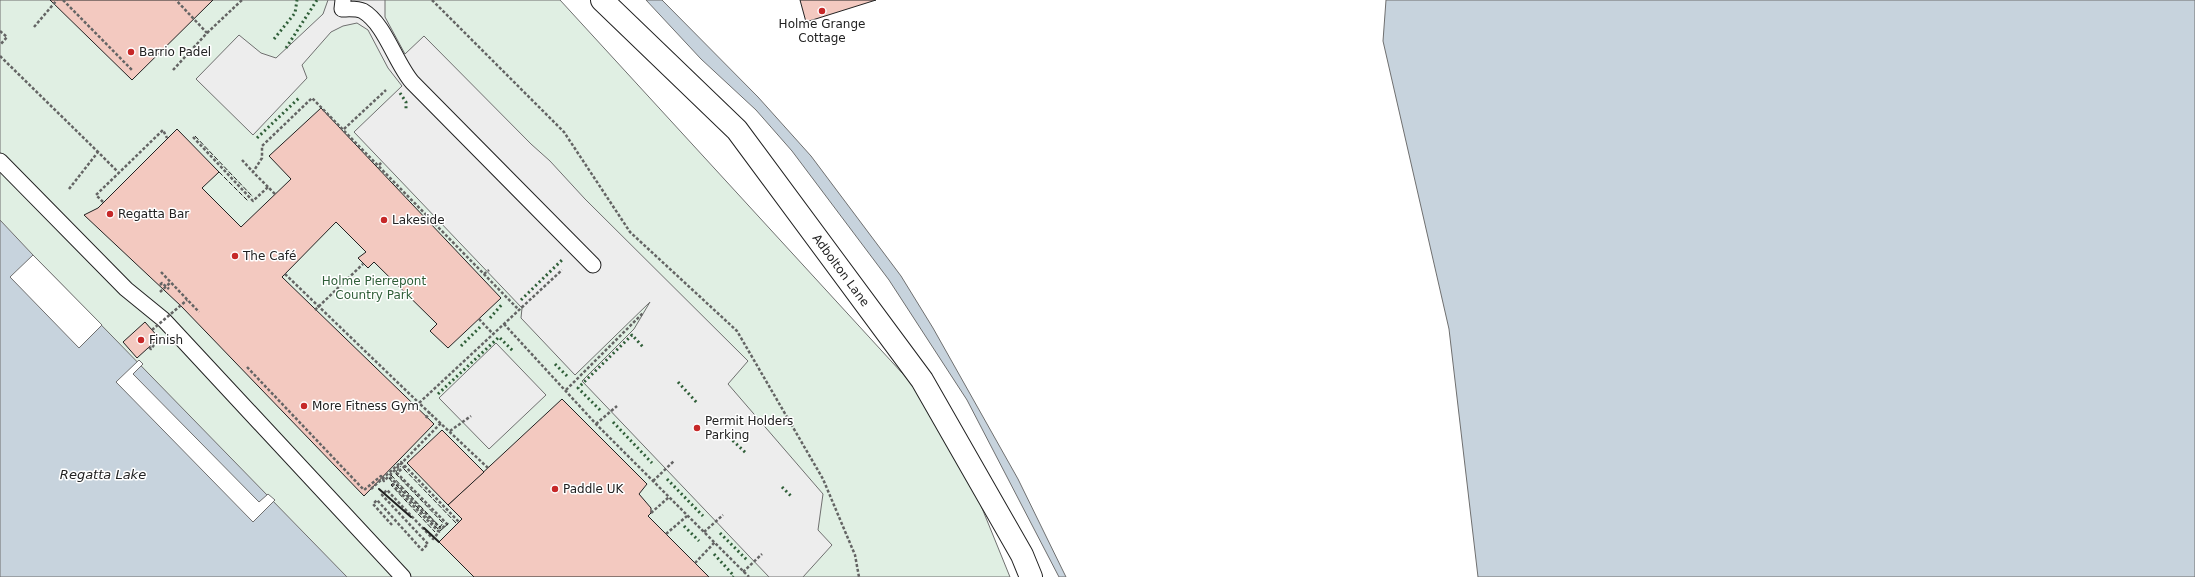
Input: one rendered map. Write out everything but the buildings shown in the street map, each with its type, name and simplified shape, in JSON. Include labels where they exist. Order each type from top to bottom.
[{"type":"street","name":"Adbolton Lane","points":[[602,0],[742,137],[922,380],[1022,555],[1031,577]]},
{"type":"lane","points":[[343,0],[342,8],[363,11],[378,24],[405,73],[436,107],[593,265]]},
{"type":"lane","points":[[0,161],[126,289],[164,320],[403,577]]},
{"type":"path","points":[[34,27],[58,0]]},
{"type":"path","points":[[63,0],[132,70]]},
{"type":"path","points":[[176,0],[208,33]]},
{"type":"path","points":[[173,70],[242,0]]},
{"type":"path","points":[[432,0],[564,132],[630,232],[737,331],[823,479],[855,556],[859,577]]},
{"type":"path","points":[[0,31],[8,37],[0,45]]},
{"type":"path","points":[[0,56],[118,172]]},
{"type":"path","points":[[344,129],[405,73]]},
{"type":"path","points":[[253,172],[262,158],[262,146],[312,98],[344,129],[519,310]]},
{"type":"path","points":[[103,202],[96,195],[118,172],[163,130],[168,138]]},
{"type":"path","points":[[193,137],[253,201],[268,187]]},
{"type":"path","points":[[69,190],[98,152]]},
{"type":"path","points":[[242,160],[275,194]]},
{"type":"path","points":[[379,165],[382,162]]},
{"type":"path","points":[[432,220],[436,215]]},
{"type":"path","points":[[419,403],[580,252]]},
{"type":"path","points":[[315,310],[363,264]]},
{"type":"path","points":[[484,274],[489,270]]},
{"type":"path","points":[[161,272],[199,312]]},
{"type":"path","points":[[285,274],[488,468]]},
{"type":"path","points":[[160,292],[171,282]]},
{"type":"path","points":[[152,330],[188,300]]},
{"type":"path","points":[[566,390],[643,313]]},
{"type":"path","points":[[479,319],[493,334]]},
{"type":"path","points":[[504,324],[596,424],[749,577]]},
{"type":"path","points":[[247,367],[364,490],[381,476],[384,481],[403,465]]},
{"type":"path","points":[[596,424],[617,406]]},
{"type":"path","points":[[426,418],[430,412]]},
{"type":"path","points":[[450,431],[470,416]]},
{"type":"path","points":[[389,476],[441,530],[447,524],[397,473],[441,423]]},
{"type":"path","points":[[653,481],[674,461]]},
{"type":"path","points":[[371,489],[401,462],[459,522]]},
{"type":"path","points":[[392,525],[373,504],[377,500],[422,550],[428,544],[382,496],[387,490],[432,538],[439,532],[393,485],[396,482]]},
{"type":"path","points":[[651,513],[670,497]]},
{"type":"path","points":[[704,532],[723,515]]},
{"type":"path","points":[[666,534],[687,516]]},
{"type":"path","points":[[695,563],[715,542]]},
{"type":"path","points":[[743,572],[762,554]]},
{"type":"green space","name":"Holme Pierrepont Country Park","points":[[0,0],[560,0],[947,422],[1010,577],[0,577]]},
{"type":"shaded area","points":[[328,0],[385,0],[385,17],[405,54],[424,36],[748,361],[728,384],[823,494],[818,530],[832,545],[803,577],[769,577],[582,381],[634,329],[650,302],[575,375],[521,318],[522,308],[354,132],[402,86],[388,68],[368,30],[357,23],[343,26],[331,32],[302,65],[307,78],[253,135],[196,79],[239,35],[261,53],[276,58],[323,14]]},
{"type":"shaded area","points":[[496,343],[546,395],[489,449],[439,398]]},
{"type":"water","points":[[646,0],[662,0],[758,97],[811,156],[901,276],[933,328],[1018,479],[1066,577],[1059,577],[967,400],[889,280],[792,151],[756,110],[701,59]]},
{"type":"water","points":[[1386,0],[2195,0],[2195,577],[1478,577],[1449,329],[1383,41]]},
{"type":"water","name":"Regatta Lake","points":[[0,220],[33,255],[347,577],[0,577]]},
{"type":"pier","points":[[33,255],[102,325],[79,348],[10,277]]},
{"type":"pier","points":[[139,360],[143,364],[133,374],[259,502],[268,494],[275,500],[253,522],[116,382]]},
{"type":"hedge","points":[[274,39],[295,13],[297,0]]},
{"type":"hedge","points":[[286,48],[317,0]]},
{"type":"hedge","points":[[400,93],[406,102],[406,111]]},
{"type":"hedge","points":[[257,138],[300,97]]},
{"type":"hedge","points":[[521,300],[562,260]]},
{"type":"hedge","points":[[490,318],[503,303]]},
{"type":"hedge","points":[[461,346],[480,327]]},
{"type":"hedge","points":[[600,410],[578,388],[632,335],[643,347]]},
{"type":"hedge","points":[[438,394],[499,337],[514,352]]},
{"type":"hedge","points":[[555,364],[567,376]]},
{"type":"hedge","points":[[678,382],[698,404]]},
{"type":"hedge","points":[[613,422],[652,463]]},
{"type":"hedge","points":[[729,437],[747,454]]},
{"type":"hedge","points":[[667,479],[703,516]]},
{"type":"hedge","points":[[782,487],[792,497]]},
{"type":"hedge","points":[[684,526],[699,541]]},
{"type":"hedge","points":[[720,533],[747,560]]},
{"type":"hedge","points":[[714,554],[734,576],[733,577]]},
{"type":"fence","points":[[195,136],[253,197]]},
{"type":"fence","points":[[219,172],[248,201]]},
{"type":"fence","points":[[391,475],[440,527],[443,523],[395,473],[401,466]]},
{"type":"fence","points":[[404,469],[457,524]]},
{"type":"fence","points":[[389,478],[393,483],[391,485],[435,532]]},
{"type":"fence","points":[[396,485],[440,531],[449,523]]},
{"type":"wall","points":[[379,489],[411,517]]},
{"type":"wall","points":[[424,528],[439,542]]},
{"type":"place","name":"Holme Grange Cottage","points":[[822,11]]},
{"type":"place","name":"Barrio Padel","points":[[131,52]]},
{"type":"place","name":"Regatta Bar","points":[[110,214]]},
{"type":"place","name":"Lakeside","points":[[384,220]]},
{"type":"place","name":"The Café","points":[[235,256]]},
{"type":"place","name":"Finish","points":[[141,340]]},
{"type":"place","name":"More Fitness Gym","points":[[304,406]]},
{"type":"place","name":"Permit Holders Parking","points":[[697,428]]},
{"type":"place","name":"Paddle UK","points":[[555,489]]}]
